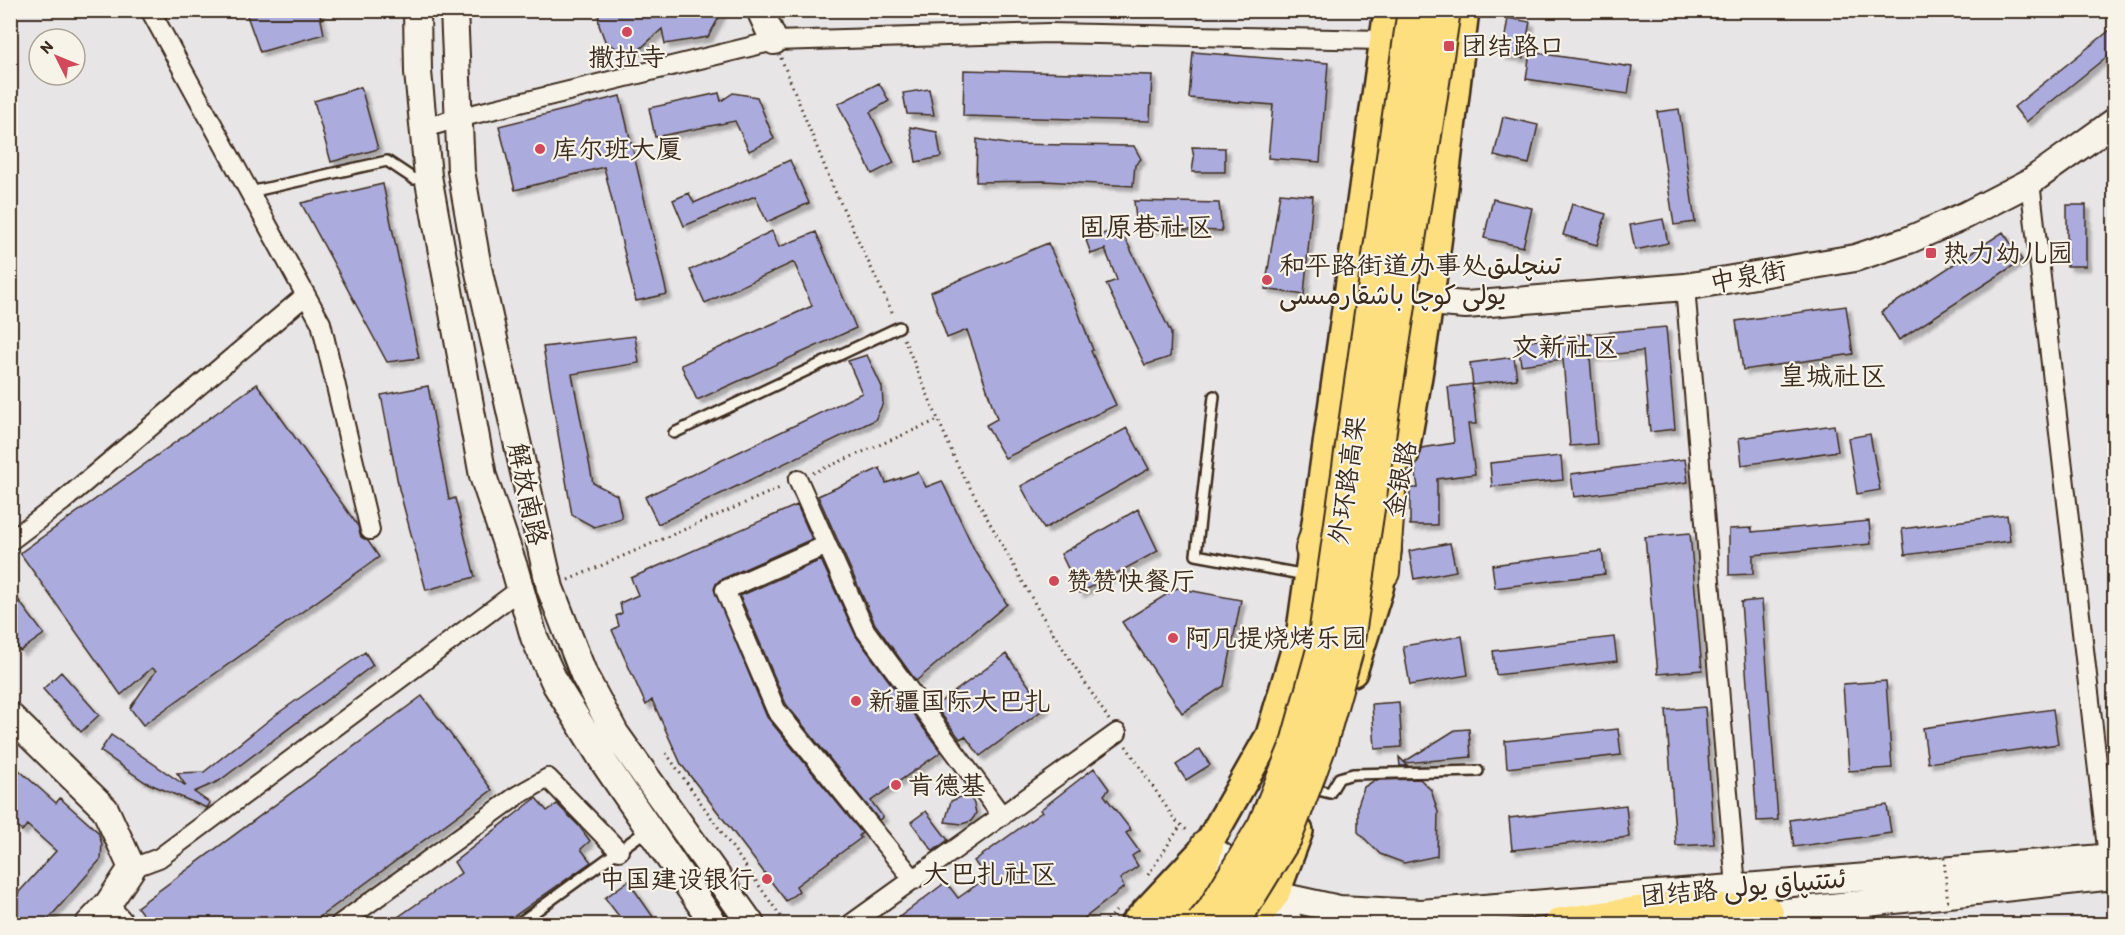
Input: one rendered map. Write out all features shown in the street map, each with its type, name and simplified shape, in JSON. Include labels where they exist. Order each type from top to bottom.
[{"type":"highway","points":[[1310,562],[1327,500],[1400,10]]},
{"type":"highway","name":"外环路高架","points":[[1202,924],[1213,911],[1264,826],[1296,747],[1323,650],[1414,10]]},
{"type":"highway","name":"外环路高架","points":[[1232,924],[1286,836],[1320,745],[1346,653],[1444,10]]},
{"type":"highway","points":[[1383,572],[1392,450],[1464,10]]},
{"type":"highway","points":[[1166,924],[1194,890],[1207,846]]},
{"type":"highway","points":[[1561,924],[1679,907],[1757,918]]},
{"type":"main road","points":[[417,10],[418,72],[429,176],[483,476],[515,570],[534,637],[556,685],[605,764],[714,924]]},
{"type":"main road","name":"解放南路","points":[[454,10],[461,171],[478,268],[550,588],[584,675],[615,733],[751,924]]},
{"type":"main road","points":[[760,10],[774,41]]},
{"type":"main road","points":[[1126,917],[1207,846],[1270,735],[1301,630],[1388,10]]},
{"type":"main road","name":"金银路","points":[[1252,924],[1275,896],[1336,728],[1383,572],[1417,391],[1464,10]]},
{"type":"main road","name":"中泉街","points":[[1349,285],[1429,302],[1466,304],[1685,287],[1855,258],[1909,240],[1964,216],[2030,182],[2115,122]]},
{"type":"main road","points":[[10,716],[105,809],[132,868],[108,904],[88,924]]},
{"type":"main road","name":"团结路 ئىتتىپاق يولى","points":[[1207,846],[1275,896],[1340,909],[1421,913],[1736,887],[2112,863]]},
{"type":"main road","name":"团结路 ئىتتىپاق يولى","points":[[1677,924],[1757,918],[2112,863]]},
{"type":"main road","points":[[1275,896],[1290,924]]},
{"type":"street","points":[[150,10],[321,323],[370,530]]},
{"type":"street","points":[[425,128],[774,41],[1048,33],[1382,40]]},
{"type":"street","points":[[2030,182],[2112,863]]},
{"type":"street","points":[[1685,287],[1736,887]]},
{"type":"street","points":[[10,541],[63,501],[306,295]]},
{"type":"street","points":[[798,480],[865,630],[1002,816]]},
{"type":"street","points":[[827,546],[725,591],[776,710],[914,880]]},
{"type":"street","points":[[132,868],[159,858],[519,590]]},
{"type":"street","points":[[852,924],[1117,733]]},
{"type":"street","points":[[340,924],[519,795],[548,778],[619,851]]},
{"type":"street","points":[[108,904],[126,924]]},
{"type":"lane","points":[[250,192],[387,161],[414,179]]},
{"type":"lane","points":[[674,433],[899,327]]},
{"type":"lane","points":[[1214,396],[1196,555],[1310,562]]},
{"type":"lane","points":[[1314,789],[1330,793],[1339,778],[1353,774],[1478,771]]},
{"type":"lane","points":[[518,924],[649,829]]},
{"type":"path","points":[[774,41],[833,187],[899,327],[957,464],[1039,611],[1117,733],[1174,820],[1207,846]]},
{"type":"path","points":[[550,588],[938,420]]},
{"type":"path","points":[[666,753],[786,924]]},
{"type":"path","points":[[1148,875],[1181,825]]},
{"type":"path","points":[[1944,858],[1948,905]]},
{"type":"path","points":[[1102,924],[1126,917]]},
{"type":"shaded area","points":[[2114,915],[2114,924],[2013,924]]},
{"type":"building","points":[[245,10],[319,10],[324,34],[260,52]]},
{"type":"building","points":[[598,10],[652,10],[655,15],[669,10],[723,10],[708,37],[665,44],[662,29],[640,49],[625,54],[605,41],[599,25]]},
{"type":"building","points":[[1508,18],[1530,22],[1523,58],[1502,55]]},
{"type":"building","points":[[2115,26],[2115,50],[2026,122],[2014,107]]},
{"type":"building","points":[[1193,52],[1328,63],[1320,162],[1268,158],[1273,105],[1189,98]]},
{"type":"building","points":[[1530,52],[1632,67],[1628,94],[1526,79]]},
{"type":"building","points":[[964,70],[1152,75],[1150,121],[963,116]]},
{"type":"building","points":[[879,83],[889,101],[870,112],[894,163],[872,174],[838,104]]},
{"type":"building","points":[[361,87],[378,149],[331,162],[314,101]]},
{"type":"building","points":[[929,89],[934,115],[907,114],[903,93]]},
{"type":"building","points":[[719,93],[721,101],[733,93],[757,97],[774,139],[749,151],[735,121],[655,137],[649,108]]},
{"type":"building","points":[[620,96],[667,294],[636,301],[604,167],[515,190],[499,126]]},
{"type":"building","points":[[1679,109],[1695,222],[1674,225],[1657,112]]},
{"type":"building","points":[[1503,117],[1538,125],[1529,164],[1494,156]]},
{"type":"building","points":[[910,127],[937,132],[941,157],[916,162]]},
{"type":"building","points":[[977,139],[1007,144],[1134,146],[1141,159],[1135,165],[1133,186],[1044,181],[976,182]]},
{"type":"building","points":[[1192,147],[1225,148],[1225,172],[1192,172],[1194,158]]},
{"type":"building","points":[[790,160],[809,203],[767,222],[755,196],[684,226],[673,200],[689,193],[694,203]]},
{"type":"building","points":[[383,184],[419,358],[387,362],[301,203]]},
{"type":"building","points":[[1280,193],[1313,196],[1304,295],[1265,289]]},
{"type":"building","points":[[1493,199],[1532,208],[1523,247],[1484,238]]},
{"type":"building","points":[[1134,201],[1219,203],[1222,231],[1137,228]]},
{"type":"building","points":[[1572,204],[1606,214],[1597,245],[1563,235]]},
{"type":"building","points":[[2067,205],[2086,205],[2086,266],[2067,266]]},
{"type":"building","points":[[1663,219],[1668,243],[1635,250],[1630,225]]},
{"type":"building","points":[[772,231],[779,247],[816,232],[856,328],[697,400],[681,365],[812,306],[794,262],[705,303],[690,270]]},
{"type":"building","points":[[1108,232],[1126,240],[1171,333],[1170,357],[1145,365],[1106,284],[1117,280],[1105,249],[1091,254],[1086,240]]},
{"type":"building","points":[[2003,232],[2022,260],[1899,340],[1881,312]]},
{"type":"building","points":[[1048,243],[1074,301],[1093,350],[1091,351],[1116,405],[1005,458],[986,425],[997,419],[967,330],[947,338],[931,292]]},
{"type":"building","points":[[1846,306],[1853,354],[1743,370],[1736,321]]},
{"type":"building","points":[[1666,327],[1675,429],[1650,432],[1643,351],[1590,357],[1597,444],[1570,446],[1563,359],[1521,365],[1518,343],[1565,336]]},
{"type":"building","points":[[635,336],[639,363],[572,374],[593,483],[617,495],[622,518],[594,527],[572,515],[543,347]]},
{"type":"building","points":[[867,355],[882,387],[883,403],[875,420],[658,524],[645,497],[862,393],[848,361]]},
{"type":"building","points":[[1514,357],[1517,379],[1473,385],[1470,363]]},
{"type":"building","points":[[257,384],[358,526],[361,537],[368,541],[379,557],[143,725],[130,708],[156,671],[152,668],[121,695],[20,553]]},
{"type":"building","points":[[1472,384],[1476,424],[1468,424],[1475,474],[1437,479],[1437,525],[1410,525],[1410,488],[1418,488],[1415,467],[1421,448],[1454,443],[1448,387]]},
{"type":"building","points":[[428,386],[449,500],[455,498],[475,577],[426,590],[399,489],[381,395]]},
{"type":"building","points":[[1834,425],[1838,451],[1742,465],[1739,438]]},
{"type":"building","points":[[1127,428],[1149,469],[1044,529],[1021,486]]},
{"type":"building","points":[[1870,434],[1880,490],[1857,494],[1848,438]]},
{"type":"building","points":[[1561,456],[1563,480],[1492,487],[1490,463]]},
{"type":"building","points":[[1685,459],[1688,482],[1574,497],[1571,474]]},
{"type":"building","points":[[880,468],[886,483],[918,472],[926,487],[942,481],[975,551],[1007,604],[916,681],[875,624],[818,496]]},
{"type":"building","points":[[797,505],[812,539],[720,580],[714,589],[767,717],[862,833],[859,836],[861,838],[796,886],[799,891],[786,901],[681,764],[652,700],[646,705],[612,630],[619,626],[616,616],[622,613],[620,603],[638,595],[631,578]]},
{"type":"building","points":[[1138,509],[1158,551],[1080,593],[1061,554]]},
{"type":"building","points":[[2007,515],[2010,541],[1905,555],[1902,529]]},
{"type":"building","points":[[1869,521],[1871,544],[1753,555],[1753,574],[1729,575],[1729,529],[1752,528],[1752,532]]},
{"type":"building","points":[[1690,533],[1702,670],[1658,674],[1645,537]]},
{"type":"building","points":[[1450,543],[1456,571],[1414,579],[1409,551]]},
{"type":"building","points":[[1602,551],[1605,574],[1495,588],[1492,565]]},
{"type":"building","points":[[821,560],[856,636],[941,752],[871,801],[883,817],[879,820],[786,704],[740,596]]},
{"type":"building","points":[[1177,588],[1241,600],[1224,686],[1182,713],[1122,622]]},
{"type":"building","points":[[10,589],[44,634],[20,651],[10,637]]},
{"type":"building","points":[[1762,600],[1778,820],[1757,821],[1741,602]]},
{"type":"building","points":[[1462,636],[1468,675],[1410,685],[1403,646]]},
{"type":"building","points":[[1614,637],[1617,661],[1496,675],[1493,651]]},
{"type":"building","points":[[365,652],[373,665],[219,781],[194,792],[210,803],[207,808],[145,782],[100,751],[111,735],[186,786],[177,773],[204,772],[274,716]]},
{"type":"building","points":[[1006,654],[1045,708],[980,756],[965,736],[960,739],[935,706]]},
{"type":"building","points":[[61,672],[99,715],[81,732],[43,689]]},
{"type":"building","points":[[1886,681],[1892,768],[1849,771],[1843,684]]},
{"type":"building","points":[[422,696],[492,790],[310,924],[150,924],[137,907]]},
{"type":"building","points":[[1399,702],[1402,747],[1375,749],[1372,704]]},
{"type":"building","points":[[1705,707],[1714,844],[1676,846],[1666,710]]},
{"type":"building","points":[[2053,709],[2058,744],[1928,763],[1923,728]]},
{"type":"building","points":[[1469,729],[1471,757],[1405,763],[1408,766],[1400,766],[1399,757],[1404,762],[1455,730]]},
{"type":"building","points":[[1618,729],[1621,755],[1507,768],[1505,741]]},
{"type":"building","points":[[1200,749],[1210,765],[1186,780],[1176,765]]},
{"type":"building","points":[[10,762],[56,803],[60,798],[98,832],[102,844],[101,859],[44,924],[10,924],[10,902],[56,851],[27,825],[22,831],[10,820]]},
{"type":"building","points":[[1094,768],[1109,789],[1104,795],[1131,830],[1126,833],[1139,851],[1132,856],[1138,866],[1120,879],[1124,887],[1077,924],[890,924],[946,882],[958,898],[986,878],[974,861],[1042,812],[1040,810]]},
{"type":"building","points":[[1420,779],[1431,790],[1438,812],[1437,856],[1404,863],[1380,854],[1358,832],[1358,805],[1364,787],[1375,780]]},
{"type":"building","points":[[963,796],[972,800],[976,813],[974,817],[971,821],[962,824],[945,822],[951,801]]},
{"type":"building","points":[[536,798],[547,811],[557,804],[579,826],[590,841],[581,849],[591,862],[503,924],[388,924],[461,873],[454,862]]},
{"type":"building","points":[[1626,805],[1629,837],[1512,850],[1509,818]]},
{"type":"building","points":[[1887,805],[1891,833],[1794,847],[1790,820]]},
{"type":"building","points":[[926,811],[948,840],[933,851],[911,822]]},
{"type":"building","points":[[628,881],[658,924],[625,924],[605,898]]},
{"type":"place","name":"撒拉寺","points":[[627,32]]},
{"type":"place","name":"团结路口","points":[[1449,46]]},
{"type":"place","name":"库尔班大厦","points":[[540,149]]},
{"type":"place","name":"热力幼儿园","points":[[1931,253]]},
{"type":"place","name":"和平路街道办事处تىنچلىق يولى كوچا باشقارمىسى","points":[[1267,280]]},
{"type":"place","name":"赞赞快餐厅","points":[[1054,581]]},
{"type":"place","name":"阿凡提烧烤乐园","points":[[1173,638]]},
{"type":"place","name":"新疆国际大巴扎","points":[[856,701]]},
{"type":"place","name":"肯德基","points":[[896,785]]},
{"type":"place","name":"中国建设银行","points":[[767,879]]},
{"type":"district","name":"固原巷社区","points":[[1146,227]]},
{"type":"district","name":"文新社区","points":[[1565,347]]},
{"type":"district","name":"皇城社区","points":[[1833,376]]},
{"type":"district","name":"大巴扎社区","points":[[990,874]]}]
